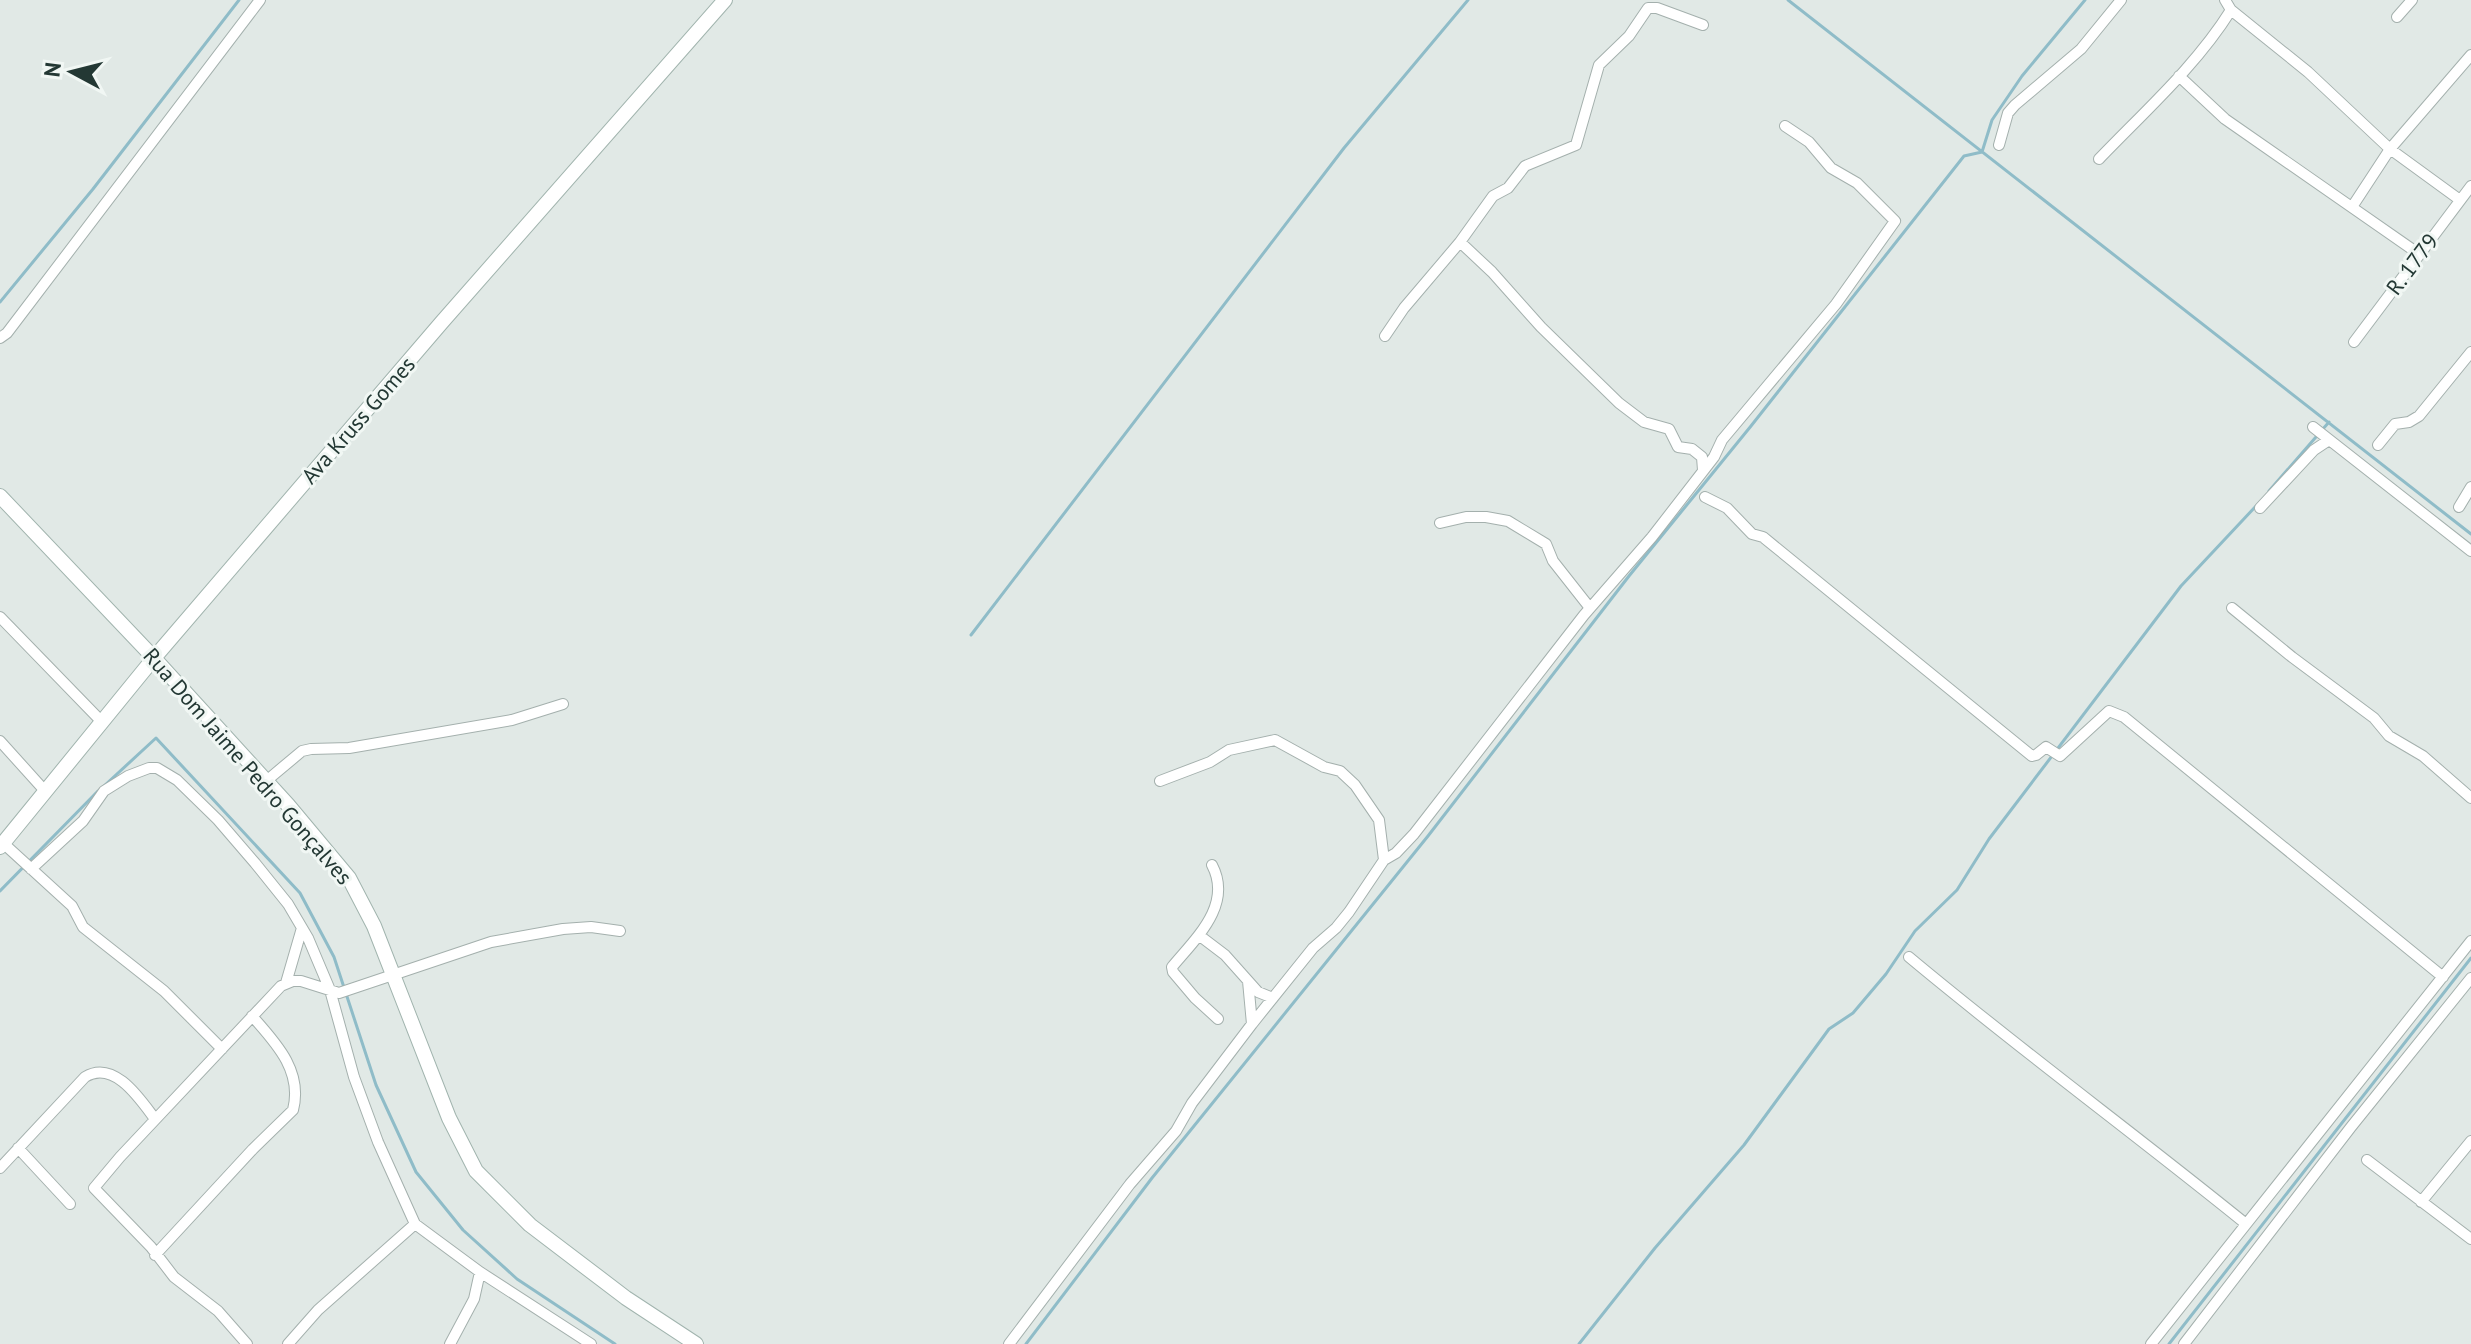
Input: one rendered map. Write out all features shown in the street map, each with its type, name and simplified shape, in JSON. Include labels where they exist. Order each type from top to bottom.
[{"type":"main road","name":"Ava Kruss Gomes","points":[[1,845],[154,658],[442,322],[725,0]]},
{"type":"main road","name":"Rua Dom Jaime Pedro Gonçalves","points":[[1,499],[154,658],[349,878],[374,926],[449,1118],[482,1178],[542,1234],[626,1298],[696,1344]]},
{"type":"street","points":[[0,338],[7,333],[260,0]]},
{"type":"street","points":[[1999,145],[2008,113],[2081,49],[2121,0]]},
{"type":"street","points":[[2397,17],[2412,0]]},
{"type":"street","points":[[2099,159],[2179,76],[2220,28],[2228,5],[2308,72],[2390,149],[2460,200]]},
{"type":"street","points":[[1385,336],[1493,196],[1508,188],[1525,166],[1576,145],[1599,65],[1629,36],[1648,8],[1657,8],[1703,25]]},
{"type":"street","points":[[2352,207],[2390,149],[2471,55]]},
{"type":"street","points":[[2179,76],[2225,119],[2419,254]]},
{"type":"street","points":[[1009,1344],[1130,1184],[1176,1131],[1192,1103],[1252,1024],[1313,948],[1343,920],[1384,860],[1396,853],[1414,834],[1590,608],[1652,537],[1714,457],[1722,440],[1851,284],[1895,221],[1852,179],[1831,168],[1809,142],[1785,126]]},
{"type":"street","name":"R. 1779","points":[[2354,342],[2471,186]]},
{"type":"street","points":[[1460,242],[1619,403],[1644,422],[1669,429],[1678,447],[1692,449],[1702,457],[1703,470]]},
{"type":"street","points":[[2378,445],[2395,424],[2409,422],[2419,416],[2471,352]]},
{"type":"street","points":[[2313,427],[2471,551]]},
{"type":"street","points":[[2260,508],[2326,438]]},
{"type":"street","points":[[2459,507],[2471,487]]},
{"type":"street","points":[[1705,497],[1727,508],[1752,534],[1763,537],[2032,756],[2046,747],[2060,756],[2109,711],[2124,717],[2443,977]]},
{"type":"street","points":[[1440,523],[1466,517],[1508,521],[1546,544],[1553,561],[1590,608]]},
{"type":"street","points":[[2232,608],[2374,718],[2389,736],[2423,756],[2471,798]]},
{"type":"street","points":[[0,617],[102,722]]},
{"type":"street","points":[[265,782],[302,751],[373,745],[512,720],[563,704]]},
{"type":"street","points":[[0,741],[45,791]]},
{"type":"street","points":[[1160,781],[1210,762],[1229,750],[1265,741],[1283,742],[1324,767],[1340,771],[1355,785],[1379,820],[1384,860]]},
{"type":"street","points":[[31,869],[83,821],[104,791],[138,771],[157,768],[177,780],[218,820],[288,904],[302,928],[334,992],[354,1077],[378,1142],[415,1224],[480,1272],[591,1344]]},
{"type":"street","points":[[1,845],[72,906],[80,924],[164,991],[222,1049]]},
{"type":"street","points":[[1212,865],[1218,876],[1219,895],[1200,936],[1172,967],[1195,998],[1218,1019]]},
{"type":"street","points":[[286,983],[301,981],[334,992],[478,946],[527,935],[591,927],[620,931]]},
{"type":"street","points":[[247,1344],[218,1311],[174,1277],[151,1247],[94,1188],[155,1119],[286,983],[302,928]]},
{"type":"street","points":[[1200,936],[1225,955],[1258,992],[1273,998]]},
{"type":"street","points":[[2151,1344],[2471,941]]},
{"type":"street","points":[[1909,957],[2246,1224]]},
{"type":"street","points":[[2184,1344],[2351,1127],[2471,978]]},
{"type":"street","points":[[1248,979],[1252,1024]]},
{"type":"street","points":[[155,1255],[293,1110],[291,1066],[279,1046],[252,1016]]},
{"type":"street","points":[[0,1168],[93,1072],[108,1073],[118,1078],[155,1119]]},
{"type":"street","points":[[2421,1202],[2471,1141]]},
{"type":"street","points":[[18,1148],[70,1204]]},
{"type":"street","points":[[2367,1160],[2471,1239]]},
{"type":"street","points":[[288,1344],[318,1310],[415,1224]]},
{"type":"street","points":[[450,1344],[474,1299],[480,1272]]},
{"type":"waterway","points":[[0,302],[93,189],[239,0]]},
{"type":"waterway","points":[[971,635],[1344,148],[1468,0]]},
{"type":"waterway","points":[[1788,0],[2471,534]]},
{"type":"waterway","points":[[1026,1344],[1152,1178],[1428,836],[1629,576],[1964,156],[1982,152],[1992,120],[2022,76],[2085,0]]},
{"type":"waterway","points":[[2269,491],[2329,422]]},
{"type":"waterway","points":[[1579,1344],[1655,1248],[1744,1145],[1829,1029],[1853,1013],[1886,974],[1915,931],[1957,890],[1989,839],[2181,586],[2256,506]]},
{"type":"waterway","points":[[104,786],[156,738],[300,893],[334,957],[376,1085],[416,1172],[463,1230],[517,1279],[615,1344]]},
{"type":"waterway","points":[[0,891],[98,791]]},
{"type":"waterway","points":[[2169,1344],[2471,958]]}]
